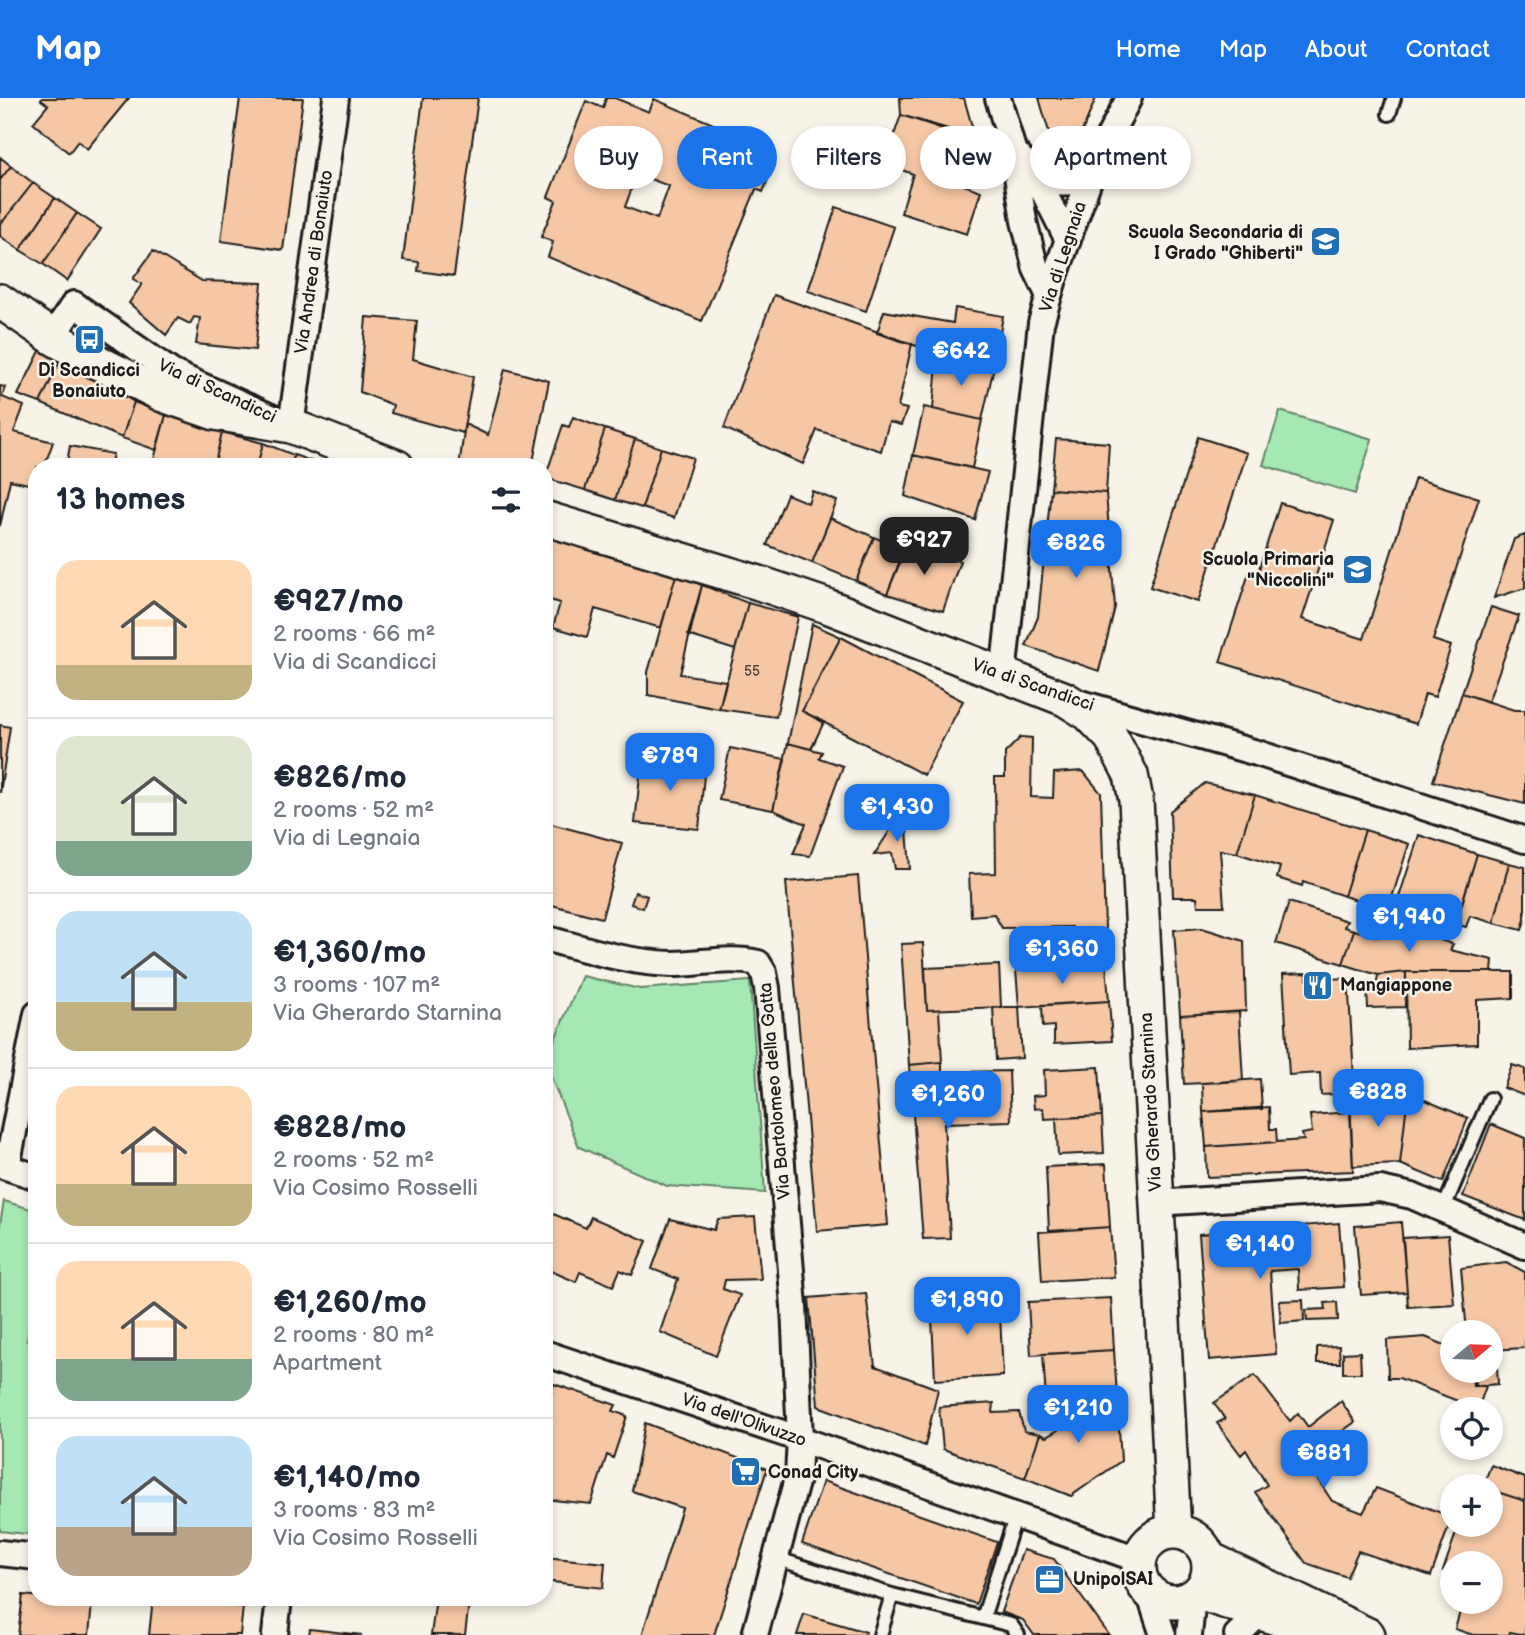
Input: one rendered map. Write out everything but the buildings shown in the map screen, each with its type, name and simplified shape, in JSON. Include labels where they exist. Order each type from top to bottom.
[{"type":"street","name":"Via Andrea di Bonaiuto","points":[[291,426],[336,98]]},
{"type":"street","points":[[998,98],[1006,126]]},
{"type":"street","name":"Via di Legnaia","points":[[1114,126],[1129,98]]},
{"type":"street","points":[[1016,153],[1030,169]]},
{"type":"street","points":[[1016,169],[1024,221],[1036,269],[1049,296]]},
{"type":"street","points":[[1042,189],[1068,240]]},
{"type":"street","name":"Via di Legnaia","points":[[1003,676],[1041,323],[1086,189]]},
{"type":"street","name":"Via di Scandicci","points":[[0,301],[52,337],[127,378],[182,402],[245,420],[291,426],[374,458]]},
{"type":"street","name":"Via di Scandicci","points":[[553,521],[827,606],[1065,699],[1257,753],[1525,840]]},
{"type":"street","name":"Via Gherardo Starnina","points":[[1065,699],[1089,714],[1111,737],[1128,768],[1135,792],[1174,1532]]},
{"type":"street","name":"Via Bartolomeo della Gatta","points":[[553,940],[633,962],[673,964],[742,959],[758,963],[764,973],[770,1015],[794,1306],[800,1439]]},
{"type":"street","points":[[28,1054],[3,1166],[28,1174]]},
{"type":"street","points":[[1156,1203],[1380,1189],[1412,1196],[1525,1246]]},
{"type":"street","name":"Via dell'Olivuzzo","points":[[553,1356],[1016,1515],[1144,1575],[1166,1601],[1176,1602],[1196,1595],[1341,1635]]},
{"type":"street","points":[[755,1635],[798,1475],[800,1439]]},
{"type":"street","points":[[1163,1635],[1144,1575],[1152,1541],[1166,1533],[1174,1532],[1199,1542],[1208,1558],[1208,1574],[1196,1595],[1189,1635]]},
{"type":"street","points":[[0,1553],[28,1556]]},
{"type":"street","points":[[1208,1558],[1368,1635]]},
{"type":"street","points":[[275,1635],[278,1606]]},
{"type":"street","points":[[1237,1635],[1261,1613]]},
{"type":"lane","points":[[1389,114],[1394,98]]},
{"type":"lane","points":[[1443,1210],[1490,1099]]},
{"type":"lane","points":[[983,1618],[1016,1515]]},
{"type":"lane","points":[[775,1558],[892,1595],[1011,1625],[1018,1635]]},
{"type":"lane","points":[[880,1635],[892,1595]]},
{"type":"green space","points":[[1280,411],[1372,439],[1355,494],[1263,465]]},
{"type":"green space","points":[[582,976],[640,989],[750,981],[765,1193],[667,1186],[579,1147],[553,1082],[553,1043]]},
{"type":"green space","points":[[4,1201],[28,1208],[28,1534],[0,1531],[0,1224]]},
{"type":"place","name":"Scuola Secondaria di I Grado \"Ghiberti\"","points":[[1326,242]]},
{"type":"place","name":"Di Scandicci Bonaiuto","points":[[89,340]]},
{"type":"place","name":"Scuola Primaria \"Niccolini\"","points":[[1357,569]]},
{"type":"place","name":"Mangiappone","points":[[1317,985]]},
{"type":"place","name":"Conad City","points":[[745,1472]]},
{"type":"place","name":"UnipolSAI","points":[[1050,1579]]}]
